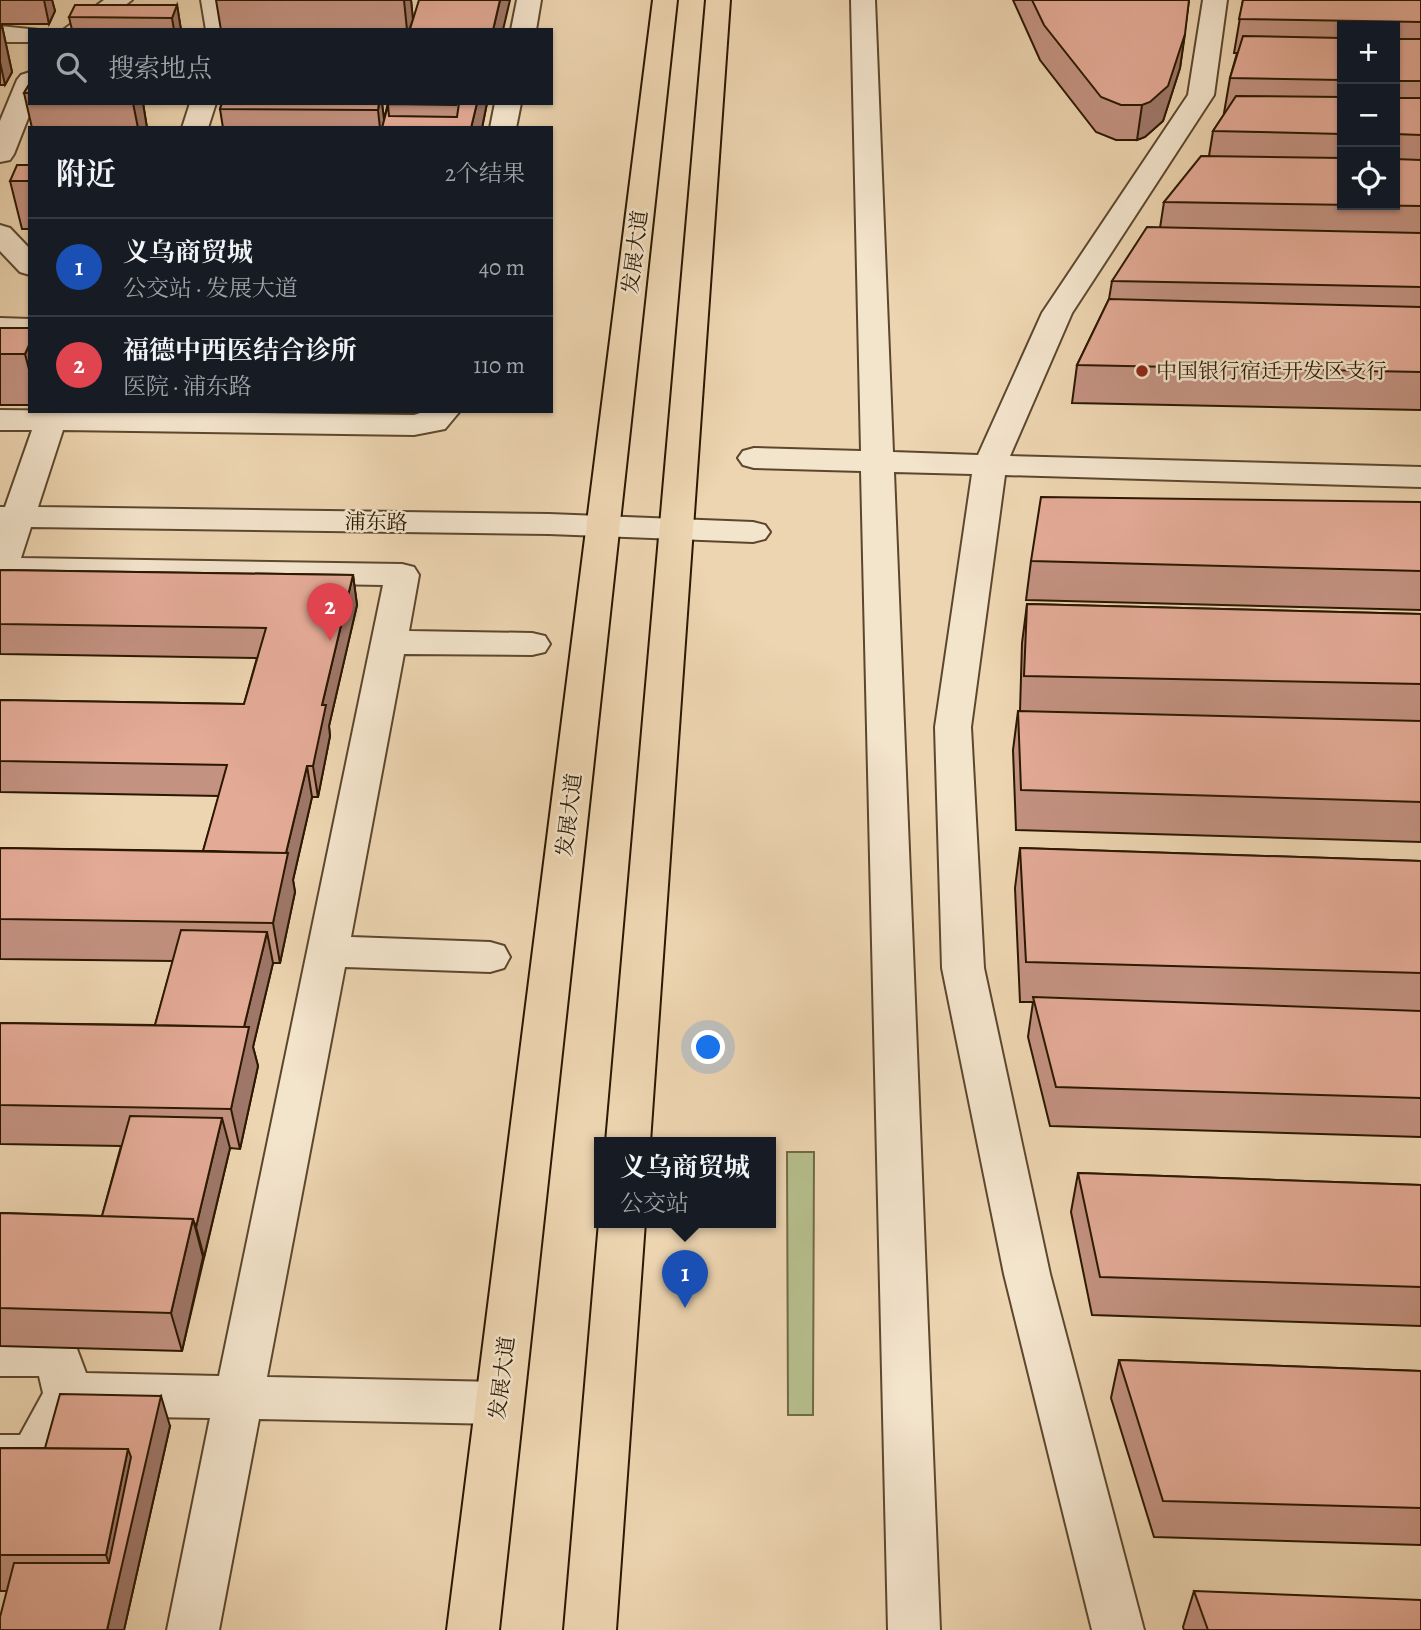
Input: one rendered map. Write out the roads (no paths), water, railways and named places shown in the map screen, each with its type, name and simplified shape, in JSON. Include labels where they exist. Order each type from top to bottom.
[{"type":"main road","name":"发展大道","points":[[473,1630],[664,0]]},
{"type":"main road","points":[[628,1137],[718,0]]},
{"type":"main road","points":[[590,1630],[622,1228]]},
{"type":"street","points":[[78,28],[120,0]]},
{"type":"street","points":[[213,0],[219,28]]},
{"type":"street","points":[[523,28],[529,0]]},
{"type":"street","points":[[863,0],[914,1630]]},
{"type":"street","points":[[1118,1630],[1027,1274],[963,968],[953,727],[990,466],[1030,369],[1057,313],[1201,95],[1215,0]]},
{"type":"street","points":[[0,34],[28,35]]},
{"type":"street","points":[[0,154],[17,91]]},
{"type":"street","points":[[196,126],[202,105]]},
{"type":"street","points":[[503,126],[508,105]]},
{"type":"street","points":[[2,239],[28,264]]},
{"type":"street","points":[[0,327],[28,328]]},
{"type":"street","points":[[0,420],[52,416],[414,425],[434,422],[442,413]]},
{"type":"street","points":[[52,416],[9,517],[1,568],[402,575],[193,1630]]},
{"type":"street","points":[[754,458],[1421,477]]},
{"type":"street","name":"浦东路","points":[[9,517],[604,526],[753,532]]},
{"type":"street","points":[[389,642],[532,644]]},
{"type":"street","points":[[328,951],[490,957]]},
{"type":"street","points":[[0,1355],[57,1356],[68,1394],[34,1457],[0,1457]]},
{"type":"street","points":[[68,1394],[499,1404]]},
{"type":"place","name":"中国银行宿迁开发区支行","points":[[1142,371]]},
{"type":"place","name":"福德中西医结合诊所","points":[[330,641]]},
{"type":"place","name":"义乌商贸城","points":[[685,1308]]}]
